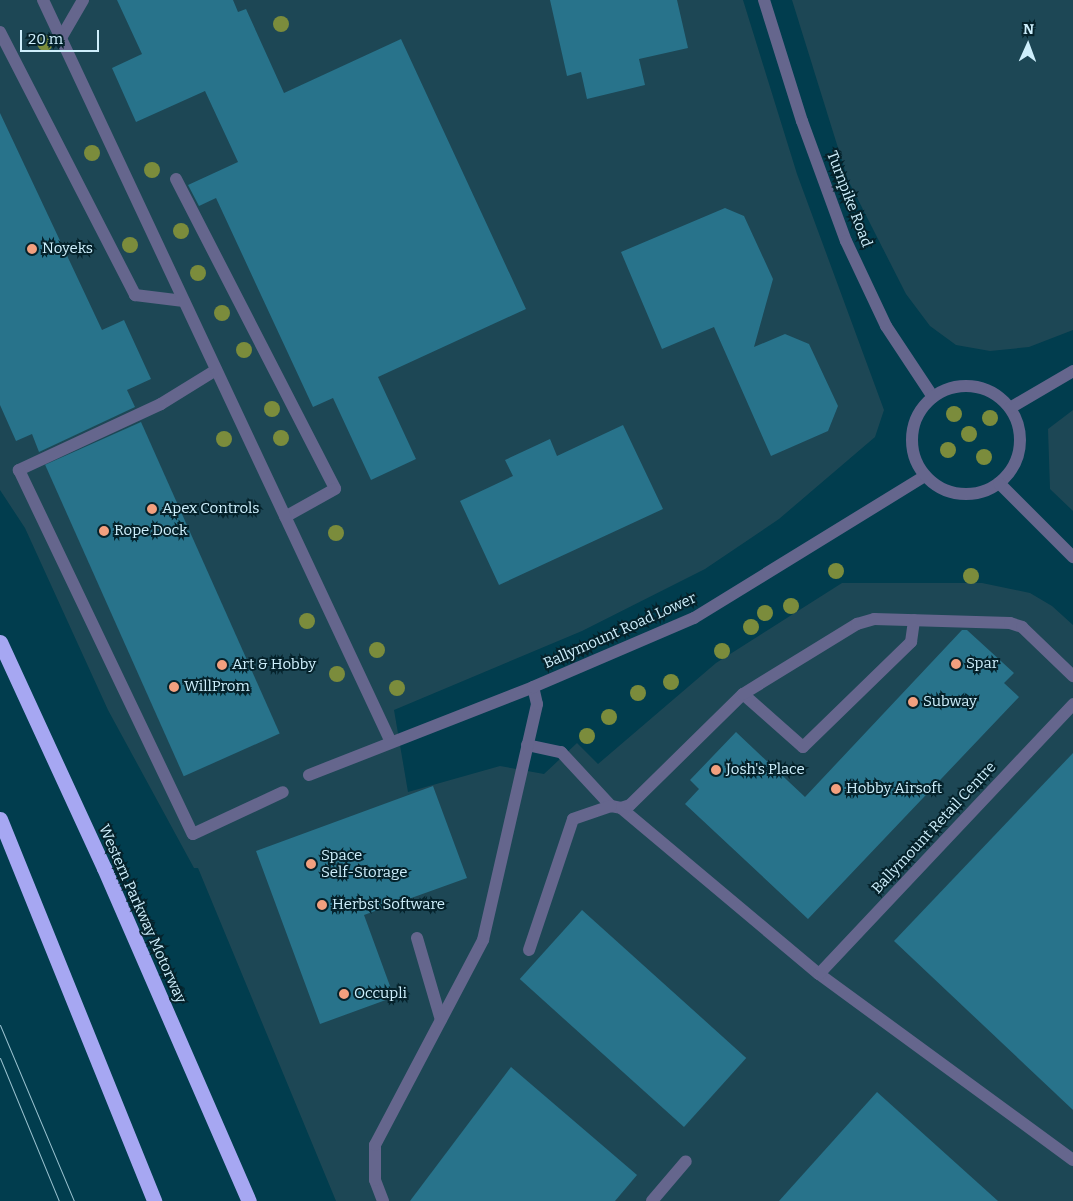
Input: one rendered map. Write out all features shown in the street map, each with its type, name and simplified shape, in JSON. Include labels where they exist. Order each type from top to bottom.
[{"type":"highway","name":"Western Parkway Motorway","points":[[0,642],[104,868],[249,1201]]},
{"type":"highway","points":[[0,819],[154,1201]]},
{"type":"street","points":[[43,0],[390,740]]},
{"type":"street","points":[[61,38],[83,0]]},
{"type":"street","name":"Turnpike Road","points":[[764,0],[802,121],[846,241],[886,326],[933,397]]},
{"type":"street","points":[[0,32],[135,295],[184,301]]},
{"type":"street","points":[[176,179],[335,489],[285,517]]},
{"type":"street","points":[[216,370],[161,404],[18,470],[193,834],[283,792]]},
{"type":"street","points":[[1010,408],[1073,371]]},
{"type":"street","points":[[965,386],[990,392],[1010,408],[1020,432],[1019,451],[1013,468],[1000,483],[983,492],[962,494],[943,490],[925,476],[916,461],[912,444],[917,418],[933,397],[948,389],[965,386]]},
{"type":"street","name":"Ballymount Road Lower","points":[[309,774],[390,740],[533,687],[694,618],[925,476]]},
{"type":"street","points":[[1000,483],[1073,557]]},
{"type":"street","points":[[529,950],[573,819],[630,805],[743,694],[858,624],[874,619],[1010,623],[1022,627],[1073,676]]},
{"type":"street","points":[[743,694],[803,747],[911,642],[914,620]]},
{"type":"street","points":[[383,1201],[375,1180],[375,1145],[483,940],[537,704],[533,687]]},
{"type":"street","name":"Ballymount Retail Centre","points":[[819,974],[1073,704]]},
{"type":"street","points":[[528,745],[561,752],[616,807],[819,974],[1073,1160]]},
{"type":"street","points":[[417,938],[441,1020]]},
{"type":"street","points":[[652,1201],[686,1161]]},
{"type":"shaded area","points":[[0,0],[743,0],[797,174],[884,410],[875,437],[779,519],[705,569],[582,631],[394,710],[408,792],[500,766],[544,774],[577,743],[598,764],[716,663],[842,583],[982,583],[1030,593],[1052,606],[1073,625],[1073,1201],[336,1201],[198,868],[194,868],[108,710],[25,528],[0,490]]},
{"type":"shaded area","points":[[792,0],[1073,0],[1073,330],[1029,347],[990,351],[956,345],[930,326],[906,294],[848,180]]},
{"type":"shaded area","points":[[1073,410],[1073,511],[1050,489],[1048,429]]},
{"type":"building","points":[[117,0],[233,0],[238,12],[246,9],[284,93],[401,39],[526,309],[378,377],[416,459],[371,480],[333,398],[313,407],[216,198],[199,206],[188,185],[238,162],[205,91],[136,122],[112,68],[142,54]]},
{"type":"building","points":[[550,0],[677,0],[688,48],[639,59],[645,85],[587,99],[581,72],[567,76]]},
{"type":"building","name":"Noyeks","points":[[0,113],[102,330],[124,320],[151,379],[127,390],[135,407],[39,452],[32,434],[16,441],[0,405]]},
{"type":"building","points":[[725,208],[744,216],[773,279],[754,347],[785,334],[809,344],[838,406],[828,431],[771,456],[714,327],[662,349],[621,252]]},
{"type":"building","points":[[141,422],[280,734],[184,776],[45,465]]},
{"type":"building","points":[[623,425],[663,509],[499,585],[460,501],[513,476],[505,460],[550,439],[557,456]]},
{"type":"building","points":[[962,630],[967,630],[1014,673],[1004,683],[1019,697],[808,919],[685,804],[699,789],[690,780],[736,732],[805,797]]},
{"type":"building","points":[[1073,753],[1073,1110],[894,941]]},
{"type":"building","points":[[433,786],[467,878],[364,915],[394,997],[320,1024],[256,851]]},
{"type":"building","points":[[582,910],[746,1058],[684,1127],[520,979]]},
{"type":"building","points":[[511,1067],[637,1175],[615,1201],[410,1201]]},
{"type":"building","points":[[877,1092],[998,1201],[779,1201]]},
{"type":"tram line","points":[[0,1025],[74,1201]]},
{"type":"tram line","points":[[0,1058],[59,1201]]},
{"type":"place","name":"Noyeks","points":[[32,249]]},
{"type":"place","name":"Apex Controls","points":[[152,509]]},
{"type":"place","name":"Rope Dock","points":[[104,531]]},
{"type":"place","name":"Spar","points":[[956,664]]},
{"type":"place","name":"Art & Hobby","points":[[222,665]]},
{"type":"place","name":"WillProm","points":[[174,687]]},
{"type":"place","name":"Subway","points":[[913,702]]},
{"type":"place","name":"Josh's Place","points":[[716,770]]},
{"type":"place","name":"Hobby Airsoft","points":[[836,789]]},
{"type":"place","name":"Space Self-Storage","points":[[311,864]]},
{"type":"place","name":"Herbst Software","points":[[322,905]]},
{"type":"place","name":"Occupli","points":[[344,994]]}]
